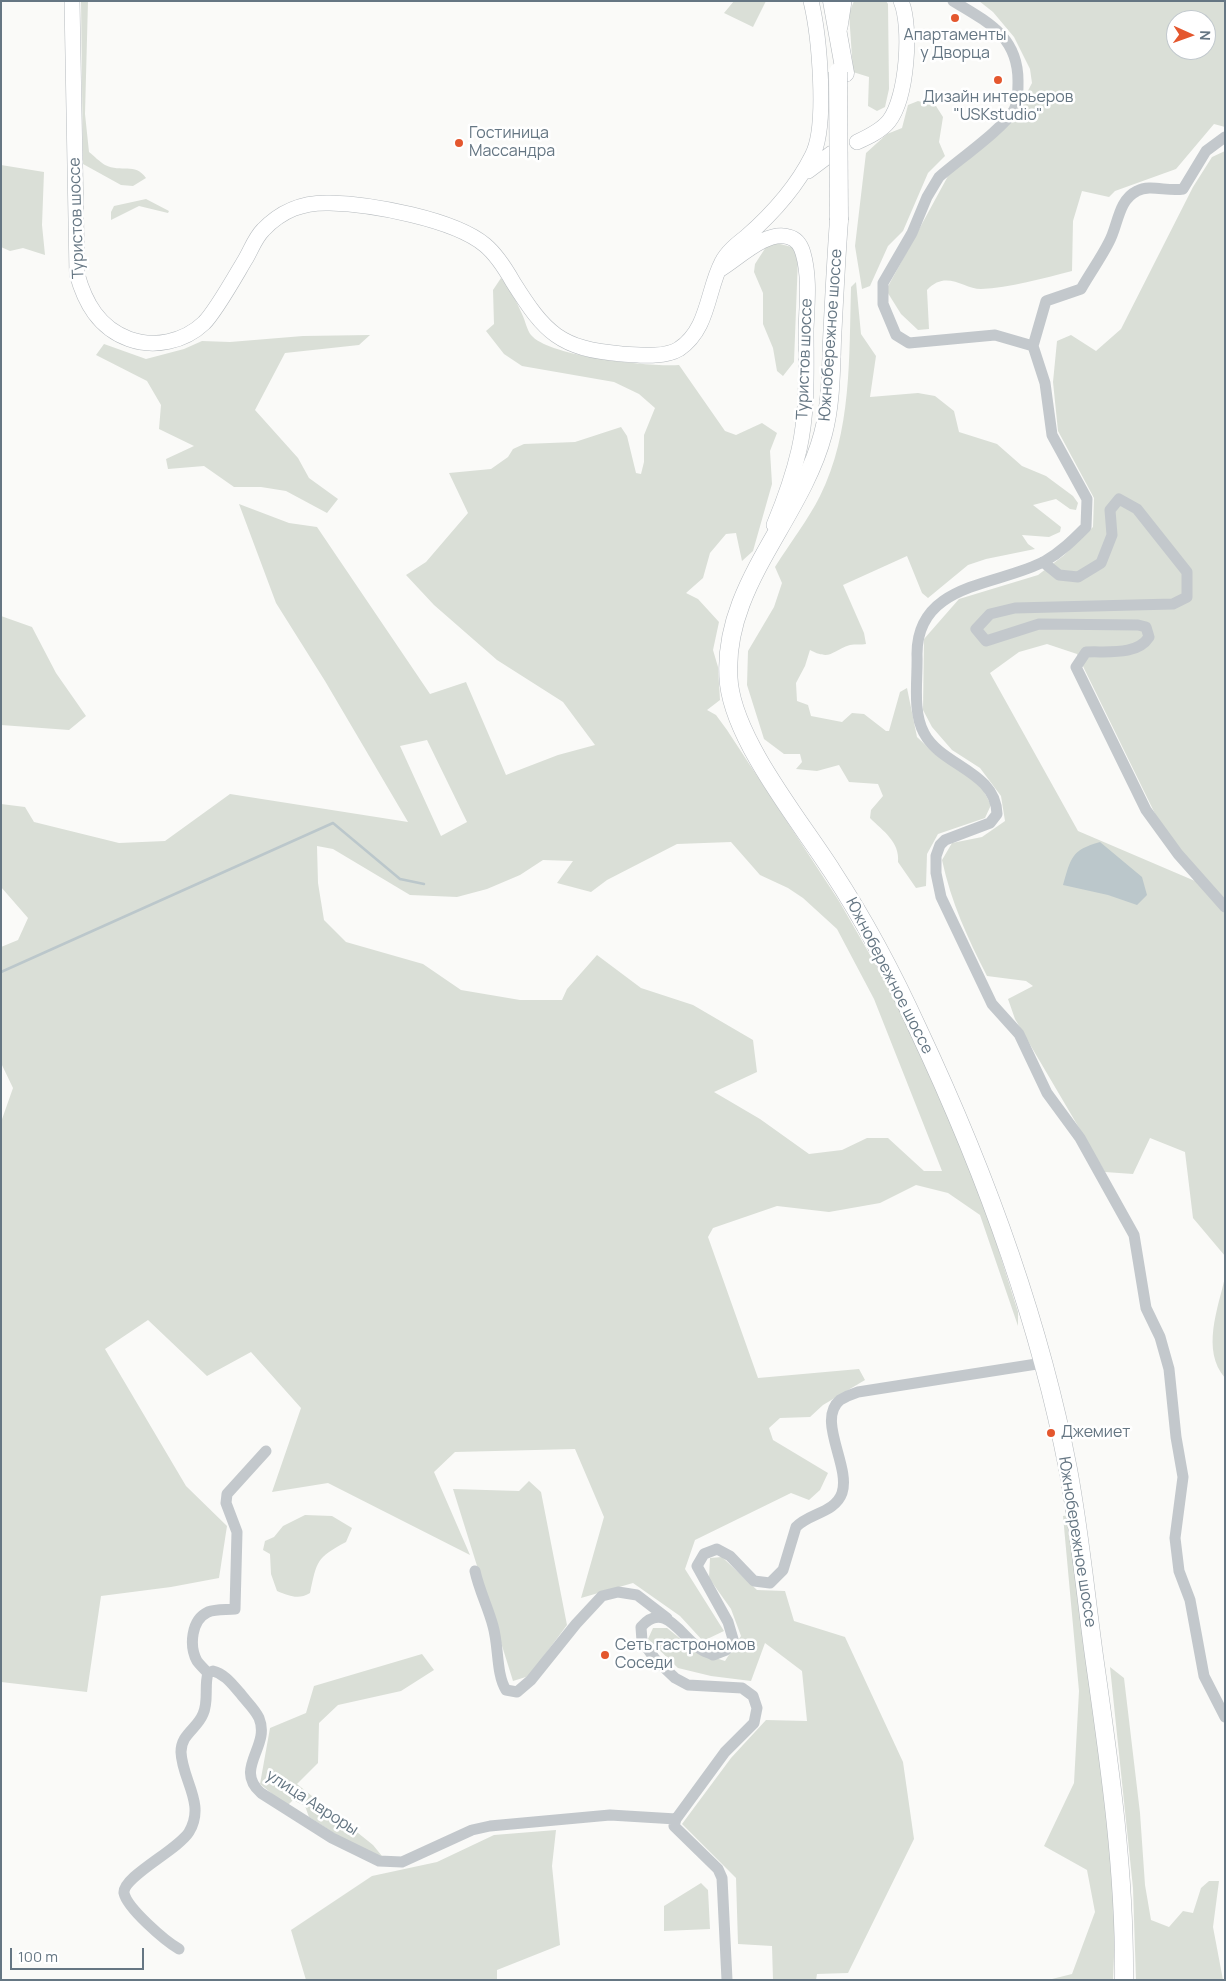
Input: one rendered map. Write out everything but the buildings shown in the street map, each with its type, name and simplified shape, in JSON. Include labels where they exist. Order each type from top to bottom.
[{"type":"highway","name":"Южнобережное шоссе","points":[[827,1],[841,72]]},
{"type":"highway","name":"Южнобережное шоссе","points":[[832,1],[839,33],[847,137],[829,398],[825,429],[816,458],[804,485],[760,561],[740,606],[733,630],[729,680],[736,713],[752,748],[836,876],[913,1017],[961,1129],[1011,1258],[1058,1394],[1076,1469],[1111,1730],[1128,1872],[1131,1980]]},
{"type":"highway","name":"Южнобережное шоссе","points":[[842,220],[835,399],[831,431],[822,462],[811,488],[757,587],[746,612],[738,649],[739,694],[742,711],[758,744],[859,900],[914,1002],[983,1165],[1021,1266],[1040,1339],[1044,1366],[1068,1471],[1105,1729],[1121,1871],[1124,1980]]},
{"type":"highway","points":[[1044,1366],[1054,1391],[1058,1394]]},
{"type":"main road","name":"Туристов шоссе","points":[[72,1],[77,274],[83,295],[94,313],[108,328],[126,338],[145,344],[168,342],[187,335],[204,323],[261,232],[279,216],[298,205],[346,203],[438,221],[467,233],[498,257],[533,314],[548,330],[580,348],[604,352],[659,355],[678,349],[698,327],[724,258],[757,227],[796,182],[816,148],[819,109],[818,39],[811,1]]},
{"type":"main road","points":[[839,33],[844,1]]},
{"type":"main road","name":"Туристов шоссе","points":[[796,182],[845,148],[883,127],[889,121],[898,103],[906,36],[905,16],[901,1]]},
{"type":"main road","points":[[819,109],[826,139],[836,146],[845,148]]},
{"type":"main road","name":"Туристов шоссе","points":[[718,270],[766,239],[783,236],[790,237],[800,244],[806,267],[806,388],[800,442],[786,495],[760,561]]},
{"type":"street","points":[[953,1],[988,22],[1008,43],[1019,70],[1018,94],[1014,110],[1000,126],[945,172],[932,186],[912,233],[883,283],[883,304],[896,335],[909,342],[995,335],[1033,346]]},
{"type":"street","points":[[1225,138],[1206,151],[1183,189],[1170,191],[1152,188],[1137,191],[1128,198],[1110,241],[1081,289],[1046,302],[1033,346],[1045,383],[1052,435],[1087,499],[1086,527],[1066,547],[1043,562],[985,581],[944,600],[923,623],[919,633],[918,712],[923,732],[931,744],[980,780],[991,792],[997,804],[997,814],[990,823],[944,840],[936,856],[936,872],[941,897],[992,1004],[1019,1034],[1047,1093],[1080,1138],[1134,1235],[1146,1308],[1160,1337],[1168,1368],[1176,1437],[1184,1477],[1175,1538],[1179,1571],[1190,1600],[1204,1676],[1225,1717]]},
{"type":"street","points":[[1043,562],[1058,576],[1078,577],[1101,563],[1112,534],[1110,510],[1119,500],[1137,509],[1188,572],[1187,598],[1173,604],[1015,608],[990,614],[976,629],[986,641],[1039,624],[1138,625],[1146,628],[1149,637],[1144,646],[1136,649],[1086,652],[1076,667],[1146,810],[1178,854],[1225,907]]},
{"type":"street","points":[[475,1571],[493,1625],[499,1651],[499,1680],[506,1690],[517,1692],[531,1680],[576,1624],[602,1596],[618,1592],[636,1595],[670,1620],[699,1648],[713,1655],[726,1650],[733,1638],[728,1622],[698,1566],[704,1554],[717,1549],[730,1556],[754,1580],[770,1583],[782,1570],[796,1527],[801,1521],[831,1508],[842,1495],[845,1480],[830,1420],[839,1401],[858,1392],[1044,1366]]},
{"type":"street","points":[[179,1949],[162,1939],[128,1902],[124,1893],[131,1878],[167,1854],[190,1832],[194,1817],[195,1800],[182,1760],[181,1744],[203,1714],[208,1673],[197,1660],[193,1639],[194,1628],[198,1619],[208,1612],[235,1609],[237,1532],[226,1503],[227,1494],[266,1451]]},
{"type":"street","points":[[670,1620],[658,1617],[646,1621],[641,1627],[642,1641],[655,1659],[675,1678],[688,1685],[742,1688],[754,1696],[757,1708],[754,1723],[725,1752],[676,1819],[674,1826],[718,1869],[722,1878],[727,1980]]},
{"type":"street","name":"улица Авроры","points":[[208,1673],[213,1671],[224,1676],[259,1717],[261,1728],[249,1773],[253,1786],[332,1838],[378,1861],[402,1862],[472,1830],[490,1826],[610,1815],[676,1819]]},
{"type":"shaded area","points":[[81,1],[88,1],[85,114],[89,152],[105,165],[137,170],[142,173],[146,178],[133,186],[121,185],[83,164]]},
{"type":"shaded area","points":[[734,1],[766,1],[753,27],[724,13]]},
{"type":"shaded area","points":[[854,1],[886,1],[888,4],[889,89],[885,107],[877,111],[868,106],[869,77],[853,72],[849,13]]},
{"type":"shaded area","points":[[979,1],[1225,1],[1225,127],[1214,124],[1176,169],[1115,191],[1109,197],[1082,191],[1073,221],[1072,271],[1003,287],[981,289],[948,280],[941,281],[927,290],[929,329],[918,330],[901,314],[886,290],[948,176],[1018,110],[1032,83],[1030,69],[1014,37],[993,12]]},
{"type":"shaded area","points":[[918,101],[936,106],[943,117],[939,142],[945,156],[928,173],[903,231],[888,246],[870,286],[862,289],[855,246],[866,153],[887,134],[902,128],[908,105]]},
{"type":"shaded area","points":[[1225,151],[1225,1256],[1193,1218],[1185,1152],[1150,1138],[1133,1174],[1105,1172],[1015,1019],[1008,999],[1033,986],[1026,981],[987,976],[961,920],[950,891],[942,860],[952,843],[982,837],[1005,821],[1001,796],[980,768],[952,750],[932,727],[923,710],[924,639],[959,599],[1038,575],[1063,556],[1093,527],[1094,498],[1058,431],[1053,382],[1057,341],[1071,335],[1096,351],[1121,329],[1193,187],[1212,157]],"holes":[[[1047,644],[1077,654],[1162,828],[1195,881],[1078,831],[990,673],[1019,652]]]},
{"type":"shaded area","points":[[1,165],[44,172],[42,225],[45,255],[23,248],[10,251],[1,247]]},
{"type":"shaded area","points":[[146,199],[169,211],[168,213],[139,206],[111,220],[111,212],[114,206]]},
{"type":"shaded area","points":[[776,243],[792,247],[798,258],[794,362],[783,376],[777,371],[773,348],[763,324],[763,293],[754,272],[755,264],[766,247]]},
{"type":"shaded area","points":[[501,278],[515,299],[531,335],[541,343],[578,355],[601,359],[679,365],[725,431],[736,435],[762,423],[777,433],[770,451],[772,484],[753,551],[742,561],[736,533],[726,534],[710,553],[703,578],[686,593],[698,599],[719,622],[713,650],[718,667],[720,700],[707,710],[716,715],[727,730],[839,901],[910,1024],[986,1210],[1018,1312],[1018,1326],[980,1215],[948,1193],[916,1185],[880,1203],[829,1212],[777,1206],[713,1228],[708,1237],[758,1378],[859,1369],[865,1380],[823,1405],[810,1417],[780,1418],[769,1428],[773,1440],[828,1473],[820,1490],[809,1500],[791,1493],[695,1540],[685,1569],[724,1631],[703,1641],[680,1616],[633,1583],[581,1598],[604,1517],[575,1449],[455,1452],[434,1472],[470,1555],[328,1483],[272,1492],[301,1408],[251,1352],[207,1376],[148,1320],[105,1349],[186,1486],[227,1526],[219,1578],[171,1587],[101,1596],[87,1692],[1,1682],[1,1122],[13,1088],[1,1063],[1,947],[18,940],[28,918],[1,887],[1,804],[25,807],[34,822],[119,843],[165,841],[230,794],[408,822],[325,681],[276,603],[239,504],[289,523],[317,527],[430,694],[466,682],[506,775],[558,755],[595,745],[563,702],[497,660],[434,605],[406,575],[426,562],[468,513],[449,473],[491,469],[508,457],[513,449],[524,444],[575,442],[621,427],[627,436],[636,473],[641,474],[644,462],[644,435],[655,408],[639,394],[614,382],[522,366],[504,354],[486,331],[494,324],[493,290]],"holes":[[[427,740],[467,822],[441,836],[400,746]],[[731,842],[760,875],[788,888],[803,898],[837,929],[874,999],[942,1171],[924,1171],[888,1138],[867,1138],[842,1150],[809,1154],[760,1119],[714,1092],[757,1072],[753,1040],[693,1005],[641,988],[597,955],[567,989],[562,1000],[520,1000],[461,990],[423,964],[346,942],[324,920],[318,883],[317,846],[333,849],[410,895],[457,897],[487,889],[520,875],[543,860],[573,861],[557,883],[591,892],[607,880],[677,844]]]},
{"type":"shaded area","points":[[856,282],[861,334],[876,356],[870,397],[918,393],[935,396],[954,411],[959,432],[997,444],[1022,466],[1046,476],[1073,496],[1078,503],[1076,510],[1070,509],[1056,499],[1033,505],[1061,527],[1060,532],[1049,537],[1022,535],[1028,544],[1035,549],[986,559],[968,565],[928,598],[922,593],[907,556],[843,585],[864,633],[866,644],[850,645],[827,655],[810,650],[805,666],[796,683],[797,701],[808,705],[811,716],[842,722],[852,713],[864,714],[886,731],[889,731],[900,692],[907,688],[917,737],[936,755],[980,784],[991,805],[985,818],[938,834],[927,854],[926,886],[916,888],[898,862],[898,855],[890,837],[870,818],[871,810],[883,796],[878,784],[849,782],[839,765],[817,771],[796,769],[802,762],[800,754],[784,754],[764,739],[747,685],[748,651],[774,607],[782,583],[775,567],[820,496],[838,446],[847,394],[851,287]]},
{"type":"shaded area","points":[[370,335],[359,345],[285,353],[255,410],[298,458],[309,478],[338,499],[327,513],[286,491],[261,487],[234,487],[204,466],[168,469],[166,459],[194,446],[159,429],[161,405],[147,381],[96,355],[104,344],[146,359],[184,349],[202,341],[230,342],[303,336]]},
{"type":"shaded area","points":[[1,616],[32,627],[56,673],[86,716],[69,730],[1,725]]},
{"type":"shaded area","points":[[1100,842],[1142,877],[1147,895],[1137,905],[1108,895],[1063,885],[1074,856],[1083,848]]},
{"type":"shaded area","points":[[1225,1277],[1225,1378],[1218,1367],[1214,1355],[1213,1329]]},
{"type":"shaded area","points":[[529,1481],[541,1492],[567,1625],[529,1676],[513,1681],[453,1489],[519,1491]]},
{"type":"shaded area","points":[[305,1515],[332,1516],[352,1528],[346,1542],[329,1552],[319,1562],[310,1593],[294,1596],[277,1591],[271,1574],[270,1554],[263,1550],[265,1541],[274,1537],[283,1526]]},
{"type":"shaded area","points":[[1069,1515],[1094,1685],[1116,1910],[1113,1980],[1048,1980],[1072,1974],[1095,1912],[1087,1870],[1044,1846],[1074,1783],[1079,1691],[1063,1516]]},
{"type":"shaded area","points":[[722,1557],[757,1590],[785,1591],[794,1621],[845,1637],[903,1762],[914,1839],[848,1973],[817,1974],[816,1980],[773,1980],[772,1946],[738,1944],[736,1878],[682,1824],[731,1758],[766,1720],[807,1721],[802,1671],[765,1643],[751,1681],[711,1676],[678,1668],[648,1639],[653,1628],[667,1628],[697,1652],[725,1661],[741,1636],[731,1609],[709,1578],[710,1558]]},
{"type":"shaded area","points":[[422,1654],[434,1670],[401,1691],[338,1705],[319,1723],[318,1763],[297,1784],[373,1845],[382,1856],[371,1857],[309,1817],[305,1806],[293,1800],[287,1806],[260,1784],[270,1728],[306,1713],[314,1686]]},
{"type":"shaded area","points":[[1110,1667],[1124,1678],[1140,1813],[1145,1885],[1151,1920],[1169,1927],[1183,1911],[1193,1913],[1201,1888],[1209,1881],[1219,1881],[1213,1927],[1223,1980],[1136,1980],[1133,1888]]},
{"type":"shaded area","points":[[556,1830],[552,1866],[560,1945],[497,1970],[497,1980],[306,1980],[291,1930],[372,1876],[437,1862],[494,1835]]},
{"type":"shaded area","points":[[701,1883],[708,1890],[710,1929],[664,1931],[664,1906]]},
{"type":"waterway","points":[[1,972],[333,823],[400,879],[424,884]]},
{"type":"place","name":"Апартаменты у Дворца","points":[[955,18]]},
{"type":"place","name":"Дизайн интерьеров \"USKstudio\"","points":[[998,80]]},
{"type":"place","name":"Гостиница Массандра","points":[[459,143]]},
{"type":"place","name":"Джемиет","points":[[1051,1433]]},
{"type":"place","name":"Сеть гастрономов Соседи","points":[[605,1655]]}]
